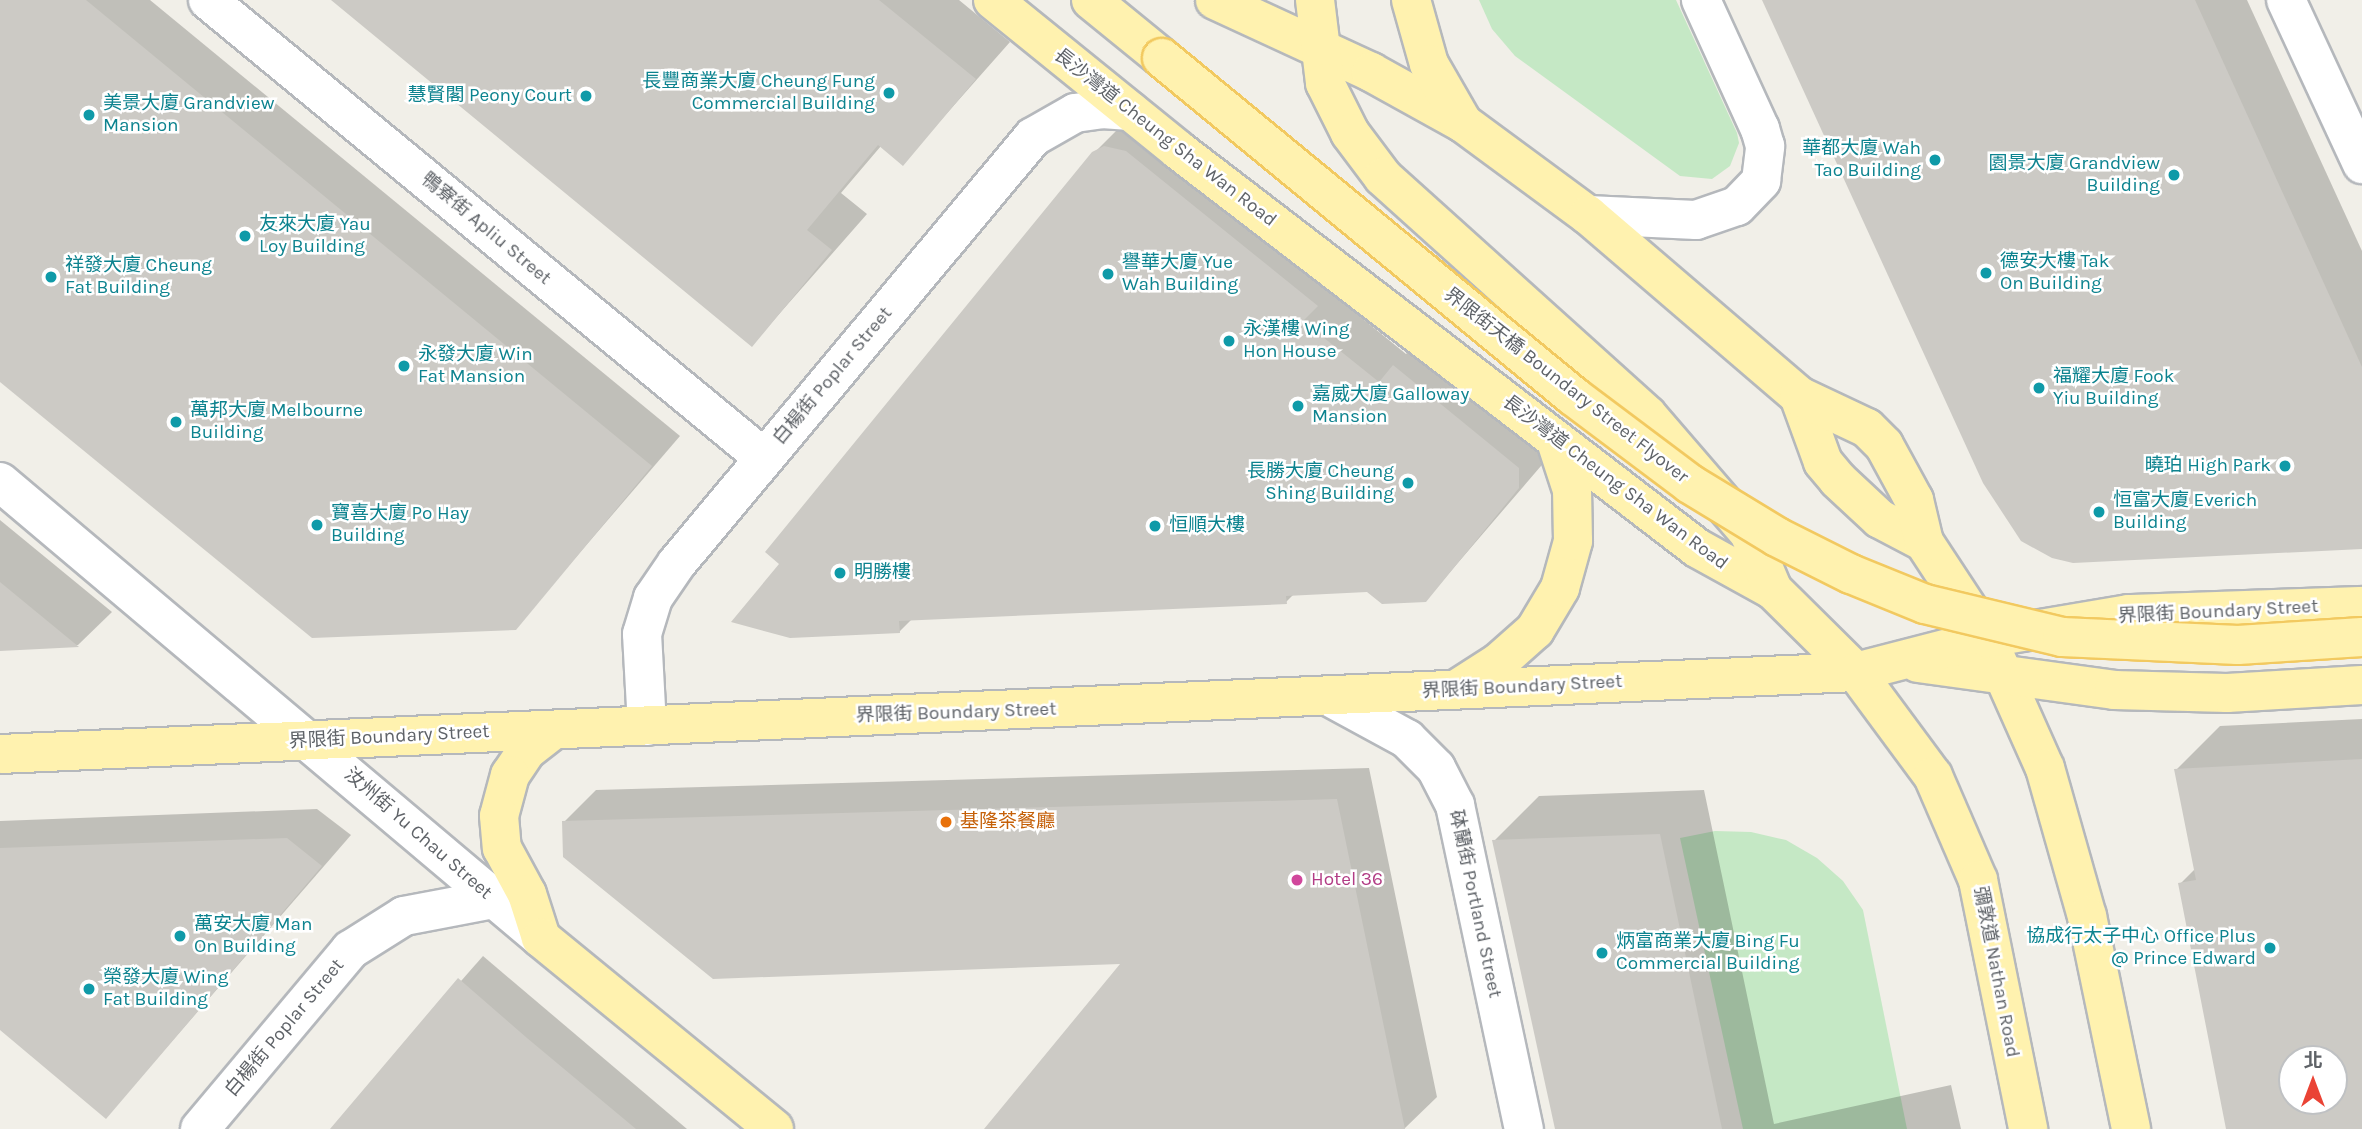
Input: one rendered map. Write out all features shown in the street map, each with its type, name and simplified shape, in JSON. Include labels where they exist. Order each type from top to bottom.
[{"type":"main road","name":"長沙灣道 Cheung Sha Wan Road","points":[[993,0],[1130,111],[1697,548],[1773,590]]},
{"type":"main road","name":"界限街天橋 Boundary Street Flyover","points":[[1091,0],[1573,396],[1690,484],[1838,568],[1926,604],[2062,637],[2238,645],[2362,637]]},
{"type":"main road","points":[[1215,0],[1317,46],[1463,123],[1588,215],[1799,396],[1867,428],[1884,445],[1914,500],[1924,542],[1987,638],[2045,768],[2067,839],[2130,1129]]},
{"type":"main road","name":"長沙灣道 Cheung Sha Wan Road","points":[[1314,0],[1317,46],[1325,83],[1350,134],[1383,177],[1647,415],[1749,533],[1773,590]]},
{"type":"main road","points":[[1411,0],[1429,64],[1463,123]]},
{"type":"main road","points":[[1799,396],[1823,462],[1838,480],[1880,519],[1924,542]]},
{"type":"main road","points":[[1455,690],[1499,662],[1535,630],[1560,588],[1573,528],[1572,490],[1556,441]]},
{"type":"main road","name":"彌敦道 Nathan Road","points":[[1773,590],[1856,672],[1933,776],[1978,880],[2028,1129]]},
{"type":"main road","name":"界限街 Boundary Street","points":[[0,754],[1856,672],[1910,661],[1987,638],[2130,614],[2362,606]]},
{"type":"main road","name":"界限街 Boundary Street","points":[[1910,661],[2007,678],[2114,690],[2227,693],[2362,685]]},
{"type":"main road","points":[[541,938],[527,894],[502,848],[499,816],[510,775],[527,750],[553,730]]},
{"type":"main road","name":"汝州街 Yu Chau Street","points":[[541,938],[774,1129]]},
{"type":"street","name":"鴨寮街 Apliu Street","points":[[208,0],[764,458]]},
{"type":"street","points":[[1588,215],[1696,220],[1737,206],[1761,181],[1765,146],[1760,129],[1701,0]]},
{"type":"street","points":[[2286,0],[2362,164]]},
{"type":"street","name":"白楊街 Poplar Street","points":[[647,726],[642,634],[653,598],[764,458],[1033,137],[1075,113],[1102,109],[1130,111]]},
{"type":"street","name":"汝州街 Yu Chau Street","points":[[0,482],[541,938]]},
{"type":"street","name":"砵蘭街 Portland Street","points":[[1330,697],[1407,739],[1436,768],[1455,805],[1524,1129]]},
{"type":"street","name":"白楊街 Poplar Street","points":[[200,1129],[350,950],[404,916],[494,899]]},
{"type":"green space","points":[[1479,0],[1676,0],[1737,133],[1739,143],[1730,166],[1712,179],[1680,176],[1515,56],[1492,29]]},
{"type":"green space","points":[[1715,831],[1751,832],[1786,840],[1817,858],[1843,881],[1863,910],[1907,1129],[1743,1129],[1680,838]]},
{"type":"building","points":[[0,0],[86,0],[652,466],[516,630],[312,638],[0,382]]},
{"type":"building","points":[[331,0],[879,0],[976,79],[903,166],[878,145],[807,230],[832,250],[752,347]]},
{"type":"building","points":[[1762,0],[2195,0],[2362,367],[2362,549],[2073,563],[2052,558],[2021,541],[1983,483]]},
{"type":"building","points":[[1104,146],[1126,151],[1318,306],[1303,321],[1379,382],[1393,365],[1519,468],[1519,488],[1426,602],[1382,604],[1367,592],[1286,596],[1287,604],[899,621],[900,633],[790,638],[731,622],[779,564],[765,552],[1092,152]]},
{"type":"building","points":[[0,582],[79,647],[0,651]]},
{"type":"building","name":"協成行太子中心 Office Plus @ Prince Edward","points":[[2362,759],[2362,1129],[2226,1129],[2178,883],[2196,880],[2174,769]]},
{"type":"building","points":[[1337,799],[1405,1129],[984,1129],[1120,964],[713,979],[563,857],[562,821]]},
{"type":"building","points":[[1660,834],[1722,1129],[1555,1129],[1492,840]]},
{"type":"building","points":[[287,838],[322,866],[106,1119],[0,1030],[0,848]]},
{"type":"building","points":[[458,978],[527,1038],[636,1129],[330,1129]]},
{"type":"place","name":"長豐商業大廈 Cheung Fung Commercial Building","points":[[889,93]]},
{"type":"place","name":"慧賢閣 Peony Court","points":[[586,96]]},
{"type":"place","name":"美景大廈 Grandview Mansion","points":[[89,115]]},
{"type":"place","name":"華都大廈 Wah Tao Building","points":[[1935,160]]},
{"type":"place","name":"園景大廈 Grandview Building","points":[[2174,175]]},
{"type":"place","name":"友來大廈 Yau Loy Building","points":[[245,236]]},
{"type":"place","name":"德安大樓 Tak On Building","points":[[1986,273]]},
{"type":"place","name":"譽華大廈 Yue Wah Building","points":[[1108,274]]},
{"type":"place","name":"祥發大廈 Cheung Fat Building","points":[[51,277]]},
{"type":"place","name":"永漢樓 Wing Hon House","points":[[1229,341]]},
{"type":"place","name":"永發大廈 Win Fat Mansion","points":[[404,366]]},
{"type":"place","name":"福耀大廈 Fook Yiu Building","points":[[2039,388]]},
{"type":"place","name":"嘉威大廈 Galloway Mansion","points":[[1298,406]]},
{"type":"place","name":"萬邦大廈 Melbourne Building","points":[[176,422]]},
{"type":"place","name":"曉珀 High Park","points":[[2285,466]]},
{"type":"place","name":"長勝大廈 Cheung Shing Building","points":[[1408,483]]},
{"type":"place","name":"恒富大廈 Everich Building","points":[[2099,512]]},
{"type":"place","name":"寶喜大廈 Po Hay Building","points":[[317,525]]},
{"type":"place","name":"恒順大樓","points":[[1155,526]]},
{"type":"place","name":"明勝樓","points":[[840,573]]},
{"type":"place","name":"基隆茶餐廳","points":[[946,822]]},
{"type":"place","name":"Hotel 36","points":[[1297,880]]},
{"type":"place","name":"萬安大廈 Man On Building","points":[[180,936]]},
{"type":"place","name":"協成行太子中心 Office Plus @ Prince Edward","points":[[2270,948]]},
{"type":"place","name":"炳富商業大廈 Bing Fu Commercial Building","points":[[1602,953]]},
{"type":"place","name":"榮發大廈 Wing Fat Building","points":[[89,989]]}]
